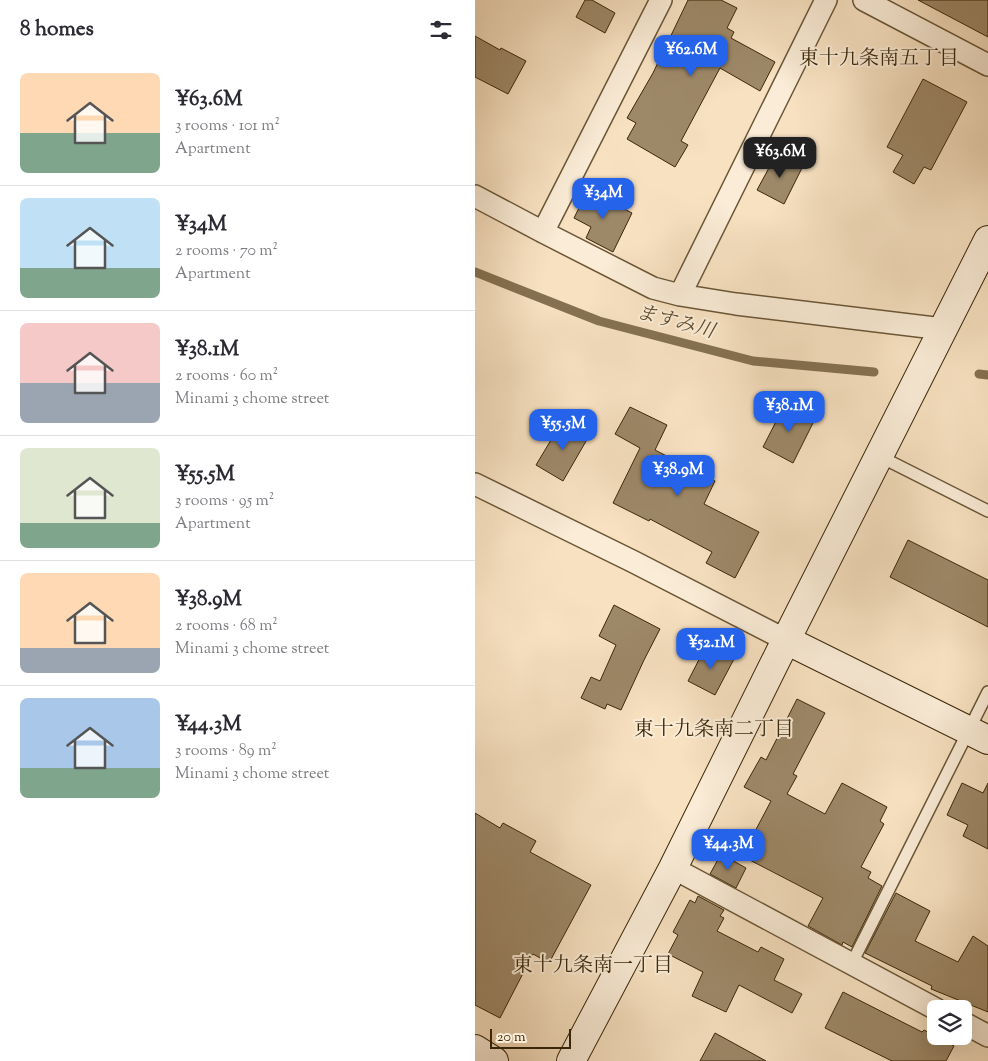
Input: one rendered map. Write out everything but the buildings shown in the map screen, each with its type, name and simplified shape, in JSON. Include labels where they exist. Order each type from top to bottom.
[{"type":"street","points":[[543,232],[661,0]]},
{"type":"street","points":[[680,295],[826,0]]},
{"type":"street","points":[[864,0],[988,66]]},
{"type":"street","points":[[475,196],[653,288],[680,295],[736,304],[943,329]]},
{"type":"street","points":[[571,1061],[673,868],[988,240]]},
{"type":"street","points":[[475,484],[979,735]]},
{"type":"street","points":[[673,868],[927,1004]]},
{"type":"street","points":[[972,1027],[988,1036]]},
{"type":"street","points":[[475,1049],[494,1061]]},
{"type":"lane","points":[[879,456],[988,511]]},
{"type":"lane","points":[[851,963],[979,735],[988,692]]},
{"type":"waterway","name":"ますみ川","points":[[475,272],[599,321],[753,361],[874,372]]},
{"type":"waterway","name":"ますみ川","points":[[979,374],[988,375]]},
{"type":"district","name":"東十九条南五丁目","points":[[879,59]]},
{"type":"district","name":"東十九条南二丁目","points":[[714,730]]},
{"type":"district","name":"東十九条南一丁目","points":[[593,966]]}]
